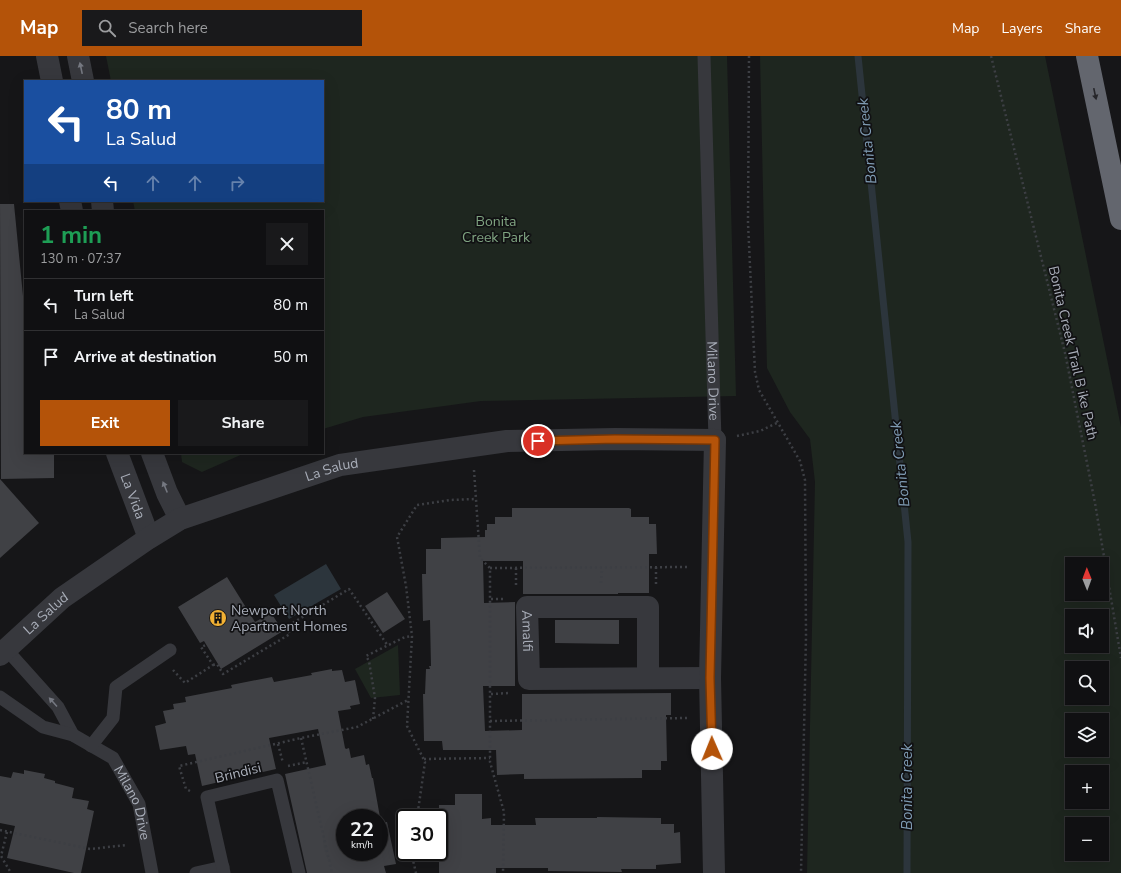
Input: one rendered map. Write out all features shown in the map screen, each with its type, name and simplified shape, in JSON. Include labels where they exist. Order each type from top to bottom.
[{"type":"highway","points":[[1087,56],[1121,219]]},
{"type":"street","points":[[47,56],[52,80]]},
{"type":"street","points":[[78,56],[83,80]]},
{"type":"street","name":"La Salud","points":[[3,652],[62,598],[149,538],[180,520],[340,465],[507,441],[615,439],[715,440]]},
{"type":"street","name":"Milano Drive","points":[[714,873],[710,678],[715,440]]},
{"type":"street","name":"La Vida","points":[[117,454],[149,538]]},
{"type":"street","points":[[152,454],[180,520]]},
{"type":"street","name":"Amalfi","points":[[648,678],[648,608],[527,607],[529,680],[710,678]]},
{"type":"lane","name":"Milano Drive","points":[[704,56],[715,440]]},
{"type":"lane","points":[[3,652],[58,707],[73,735]]},
{"type":"lane","points":[[91,746],[113,718],[116,688],[165,653]]},
{"type":"lane","name":"Milano Drive","points":[[0,697],[43,727],[73,735],[112,758],[139,804],[152,873]]},
{"type":"lane","name":"Brindisi","points":[[196,873],[223,870],[207,797],[277,780],[299,873]]},
{"type":"path","points":[[749,56],[748,223],[755,372],[759,390],[779,422],[800,461],[804,480],[806,636],[801,873]]},
{"type":"path","name":"Bonita Creek Trail B ike Path","points":[[991,56],[1065,353],[1095,503],[1121,658]]},
{"type":"path","points":[[715,440],[760,431],[779,422]]},
{"type":"path","points":[[473,446],[475,499],[480,558],[490,568],[490,762],[504,812],[503,873]]},
{"type":"path","points":[[418,809],[425,762],[407,726],[412,636],[406,586],[397,537],[417,505],[450,500],[475,499]]},
{"type":"path","points":[[490,568],[712,567]]},
{"type":"path","points":[[165,653],[185,683],[217,664],[223,674],[290,634],[286,627],[349,589],[388,646]]},
{"type":"path","points":[[372,719],[375,698],[369,661],[366,656],[405,637],[412,636]]},
{"type":"path","points":[[206,645],[201,647],[213,665]]},
{"type":"path","points":[[207,797],[186,789],[179,766],[301,738],[357,728],[409,700]]},
{"type":"path","points":[[490,721],[711,718]]},
{"type":"path","points":[[301,738],[332,873]]},
{"type":"path","points":[[424,759],[490,758]]},
{"type":"path","points":[[284,767],[307,762]]},
{"type":"path","points":[[0,830],[90,849],[127,845],[146,840]]},
{"type":"path","points":[[7,832],[0,856],[11,873]]},
{"type":"path","points":[[413,861],[416,873]]},
{"type":"green space","name":"Bonita Creek Park","points":[[106,56],[727,56],[736,396],[481,401],[363,417],[324,429],[324,210],[135,210],[133,202],[324,202],[324,80],[111,80]]},
{"type":"green space","points":[[760,56],[1045,56],[1121,427],[1121,873],[807,873],[815,482],[810,439],[790,412],[767,368]]},
{"type":"green space","points":[[181,454],[243,454],[202,472],[182,462]]},
{"type":"green space","points":[[398,645],[400,695],[371,698],[355,669]]},
{"type":"shaded area","points":[[326,564],[341,589],[289,619],[274,595]]},
{"type":"building","points":[[0,204],[14,204],[24,296],[24,454],[54,454],[54,478],[1,479]]},
{"type":"building","points":[[0,479],[39,523],[0,558]]},
{"type":"building","points":[[512,508],[629,508],[631,509],[631,517],[649,517],[649,524],[656,524],[657,554],[649,554],[649,593],[523,594],[523,561],[483,561],[484,603],[515,602],[515,686],[483,686],[485,731],[522,730],[522,694],[671,693],[671,715],[666,715],[667,761],[661,761],[661,770],[642,770],[642,778],[524,779],[524,774],[497,775],[496,750],[443,750],[442,741],[424,741],[423,694],[425,694],[426,669],[430,669],[429,666],[431,666],[430,620],[423,621],[422,574],[426,574],[426,549],[441,549],[441,538],[485,537],[487,524],[495,524],[495,517],[512,517]]},
{"type":"building","name":"Newport North Apartment Homes","points":[[227,577],[255,622],[271,613],[283,631],[221,669],[204,641],[200,643],[178,607]]},
{"type":"building","points":[[387,592],[405,619],[383,633],[365,606]]},
{"type":"building","points":[[555,620],[619,620],[619,644],[555,643]]},
{"type":"building","points":[[332,669],[332,671],[342,670],[345,682],[355,680],[360,704],[350,706],[351,709],[338,711],[345,748],[349,748],[351,758],[364,755],[366,765],[369,764],[379,809],[336,809],[336,861],[388,861],[388,827],[396,864],[384,866],[386,873],[307,873],[285,774],[326,765],[318,729],[269,738],[276,769],[202,786],[195,754],[188,755],[186,746],[160,750],[155,726],[166,723],[163,711],[174,709],[173,704],[186,702],[185,697],[232,688],[231,685],[272,677],[274,682],[312,675],[311,673]]},
{"type":"building","points":[[24,770],[45,774],[44,778],[55,781],[55,783],[74,788],[72,798],[89,801],[87,809],[94,811],[81,873],[74,873],[7,858],[15,826],[0,823],[0,776],[11,778],[13,772],[24,774]]},
{"type":"building","points":[[455,794],[482,794],[482,819],[491,818],[491,825],[536,825],[535,818],[661,818],[661,824],[674,824],[674,833],[680,832],[681,863],[656,865],[656,869],[621,869],[622,872],[548,871],[548,868],[496,868],[496,873],[439,873],[439,861],[448,861],[448,809],[439,809],[439,805],[455,805]]},
{"type":"waterway","name":"Bonita Creek","points":[[858,56],[908,542],[907,873]]},
{"type":"place","name":"Newport North Apartment Homes","points":[[218,618]]},
{"type":"route","points":[[538,441],[615,439],[715,440],[710,678],[712,749]]}]
